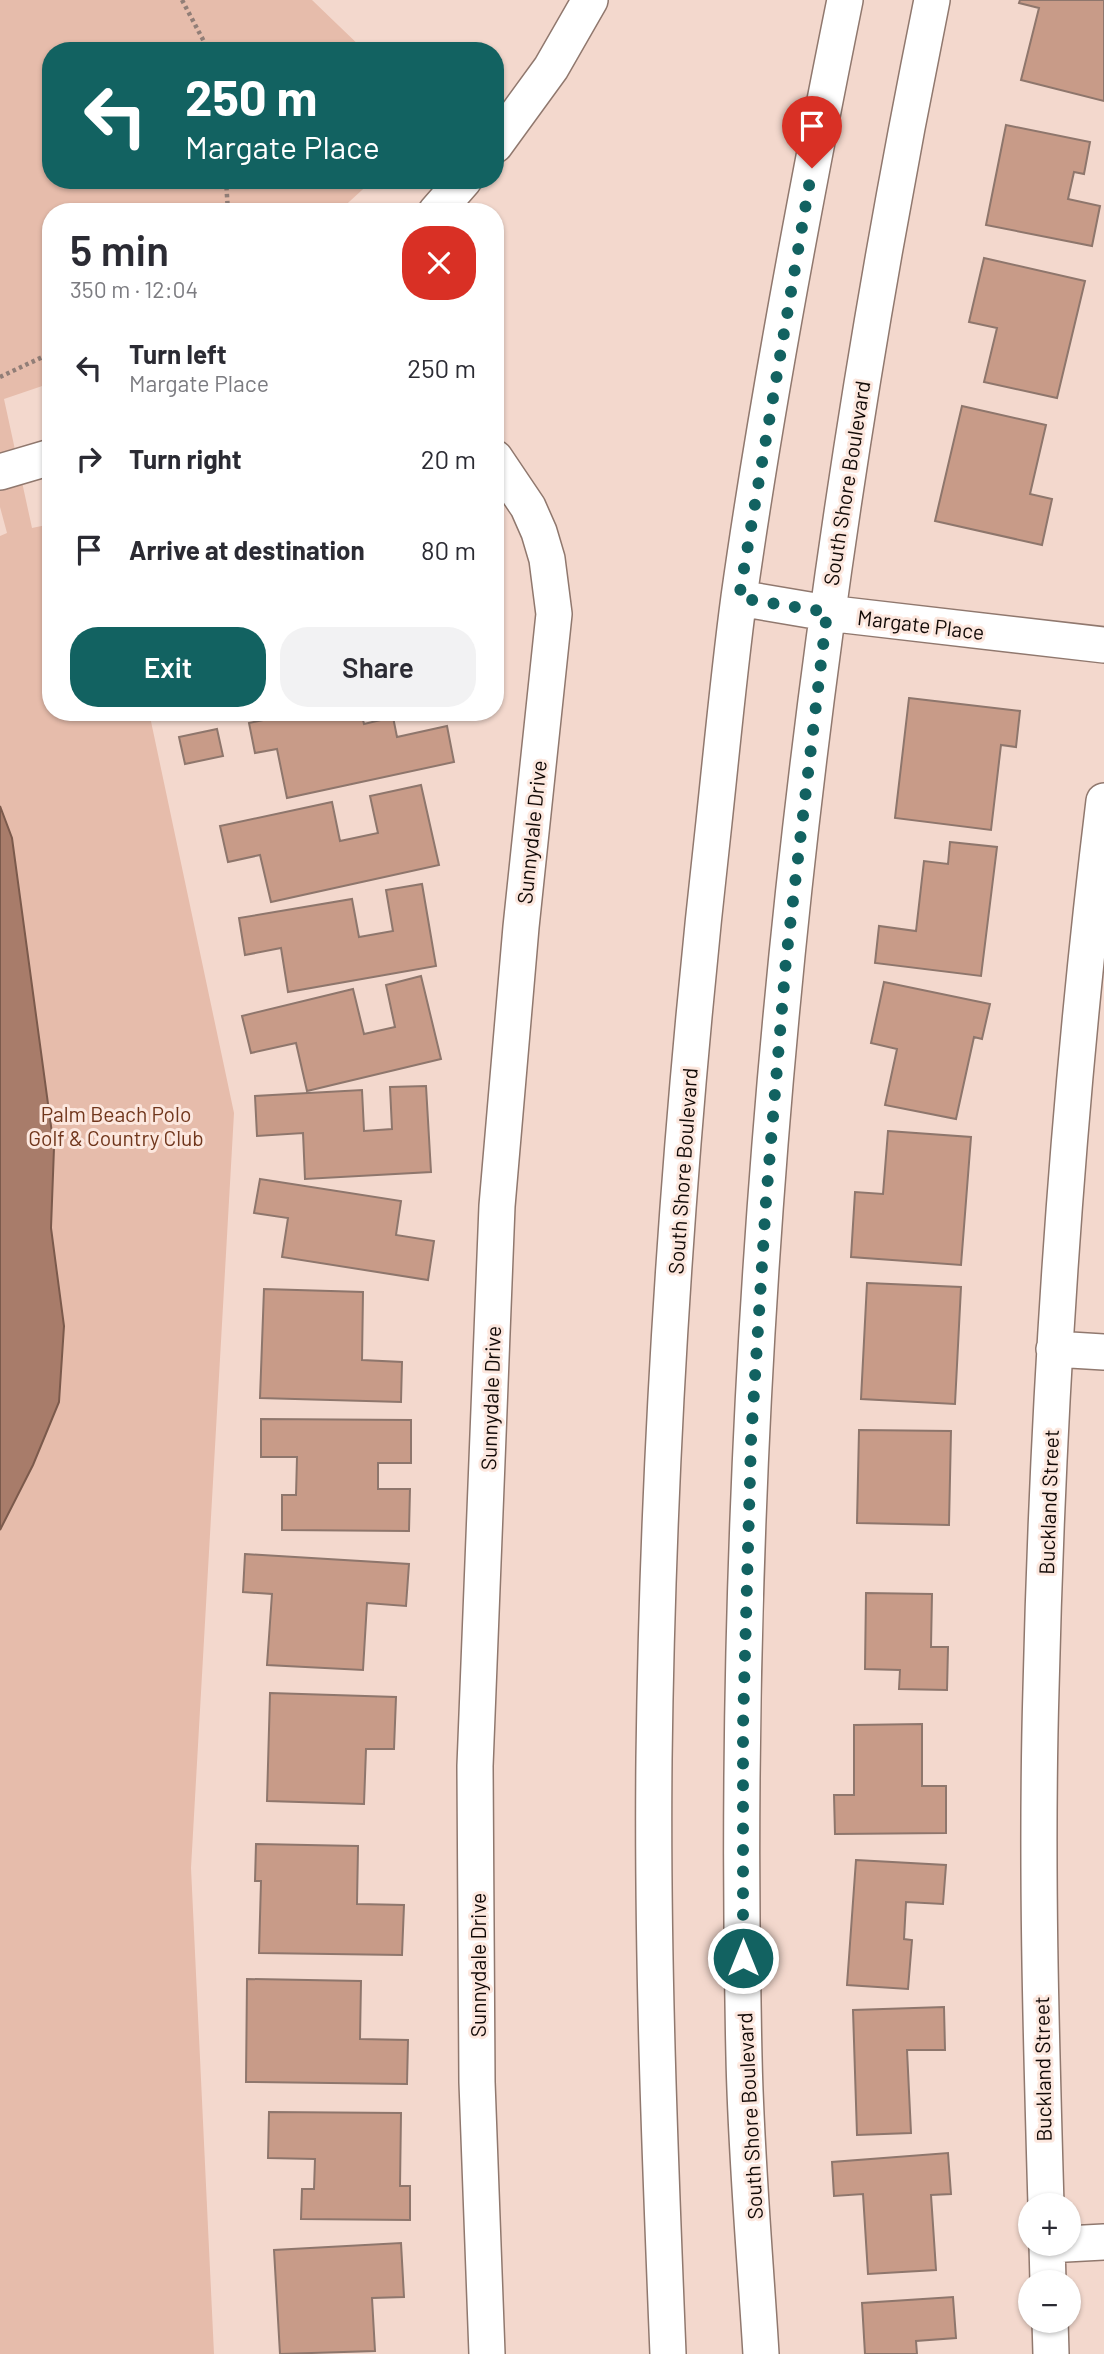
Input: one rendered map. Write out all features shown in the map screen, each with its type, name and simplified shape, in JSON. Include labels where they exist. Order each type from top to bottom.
[{"type":"street","points":[[504,133],[551,68],[590,0]]},
{"type":"street","name":"South Shore Boulevard","points":[[668,2354],[656,2070],[654,1759],[664,1447],[678,1205],[698,963],[739,598],[812,168],[845,0]]},
{"type":"street","name":"South Shore Boulevard","points":[[761,2354],[744,2048],[742,1751],[751,1441],[766,1201],[785,974],[827,612],[861,379],[903,142],[932,0]]},
{"type":"street","points":[[444,203],[456,189]]},
{"type":"street","points":[[0,472],[42,460]]},
{"type":"street","name":"Sunnydale Drive","points":[[487,2354],[477,2082],[475,1766],[497,1206],[521,927],[554,614],[547,559],[539,533],[528,507],[504,471]]},
{"type":"street","name":"Margate Place","points":[[739,598],[827,612],[1104,645]]},
{"type":"street","name":"Buckland Street","points":[[1046,2193],[1040,1963],[1041,1704],[1054,1349],[1066,1181],[1098,898],[1104,801]]},
{"type":"street","points":[[1054,1349],[1104,1352]]},
{"type":"street","points":[[1081,2243],[1104,2242]]},
{"type":"street","points":[[1050,2333],[1051,2354]]},
{"type":"path","points":[[182,0],[204,42]]},
{"type":"path","points":[[0,377],[42,357]]},
{"type":"green space","name":"Palm Beach Polo Golf & Country Club","points":[[0,0],[312,0],[356,42],[42,42],[42,189],[363,189],[348,203],[42,203],[42,386],[4,399],[32,528],[42,526],[42,721],[151,721],[234,1113],[191,1868],[214,2354],[0,2354],[0,536],[7,533],[0,507]]},
{"type":"shaded area","points":[[0,806],[12,838],[54,1148],[51,1228],[64,1326],[59,1402],[33,1465],[0,1530]]},
{"type":"building","points":[[1020,0],[1104,0],[1104,101],[1021,80],[1039,8],[1019,3]]},
{"type":"building","points":[[1006,125],[1090,142],[1084,174],[1074,172],[1068,199],[1100,206],[1092,246],[986,225]]},
{"type":"building","points":[[984,258],[1085,281],[1057,398],[984,382],[997,328],[969,322]]},
{"type":"building","points":[[962,406],[1046,425],[1030,494],[1052,499],[1042,545],[935,521]]},
{"type":"building","points":[[909,698],[1020,711],[1016,747],[1001,745],[991,830],[895,818]]},
{"type":"building","points":[[363,721],[364,724],[394,721],[397,737],[447,726],[454,762],[287,798],[277,749],[255,753],[249,723]]},
{"type":"building","points":[[217,729],[223,756],[185,764],[179,737]]},
{"type":"building","points":[[421,785],[439,865],[271,902],[260,855],[228,862],[220,826],[332,802],[340,841],[378,833],[370,796]]},
{"type":"building","points":[[950,842],[997,847],[981,976],[875,963],[879,926],[916,931],[924,861],[948,864]]},
{"type":"building","points":[[422,884],[436,966],[288,992],[281,948],[245,955],[239,918],[352,899],[359,937],[393,931],[386,890]]},
{"type":"building","points":[[421,976],[441,1059],[307,1091],[296,1043],[251,1053],[242,1016],[353,989],[364,1034],[395,1027],[386,985]]},
{"type":"building","points":[[884,982],[990,1004],[982,1039],[974,1037],[956,1119],[885,1105],[897,1049],[871,1043]]},
{"type":"building","points":[[426,1086],[431,1172],[305,1179],[303,1133],[257,1136],[255,1096],[362,1090],[364,1131],[392,1129],[390,1087]]},
{"type":"building","points":[[888,1131],[971,1137],[961,1265],[851,1257],[855,1192],[883,1194]]},
{"type":"building","points":[[260,1179],[401,1201],[396,1235],[434,1241],[428,1280],[282,1257],[288,1218],[254,1213]]},
{"type":"building","points":[[867,1283],[961,1287],[955,1404],[861,1399]]},
{"type":"building","points":[[264,1289],[363,1292],[362,1360],[402,1362],[401,1402],[260,1398]]},
{"type":"building","points":[[261,1419],[411,1420],[411,1463],[378,1463],[378,1489],[410,1489],[409,1531],[282,1530],[282,1495],[296,1495],[297,1457],[261,1457]]},
{"type":"building","points":[[859,1430],[951,1431],[949,1525],[857,1523]]},
{"type":"building","points":[[245,1554],[409,1564],[406,1606],[367,1603],[363,1670],[267,1665],[272,1594],[243,1592]]},
{"type":"building","points":[[866,1593],[932,1594],[931,1647],[948,1647],[947,1690],[899,1689],[900,1670],[865,1669]]},
{"type":"building","points":[[270,1693],[396,1697],[394,1749],[366,1749],[364,1804],[267,1801]]},
{"type":"building","points":[[922,1724],[922,1786],[946,1786],[946,1833],[835,1834],[834,1795],[854,1795],[854,1725]]},
{"type":"building","points":[[256,1844],[358,1846],[357,1904],[404,1905],[402,1955],[259,1953],[261,1881],[255,1881]]},
{"type":"building","points":[[856,1860],[946,1865],[943,1904],[906,1902],[904,1939],[912,1940],[908,1989],[847,1985]]},
{"type":"building","points":[[247,1979],[361,1981],[360,2039],[408,2040],[407,2084],[246,2082]]},
{"type":"building","points":[[944,2007],[945,2050],[907,2050],[911,2133],[857,2135],[853,2010]]},
{"type":"building","points":[[269,2112],[401,2113],[400,2186],[410,2186],[410,2220],[301,2219],[302,2189],[314,2189],[315,2159],[268,2158]]},
{"type":"building","points":[[948,2153],[951,2194],[931,2195],[936,2270],[868,2274],[863,2194],[834,2196],[832,2162]]},
{"type":"building","points":[[401,2243],[404,2297],[372,2298],[375,2351],[280,2354],[274,2250]]},
{"type":"building","points":[[953,2297],[956,2338],[916,2341],[917,2354],[865,2354],[862,2303]]},
{"type":"route","points":[[743,1958],[742,1751],[751,1441],[766,1201],[786,960],[827,612],[739,598],[812,168]]}]
